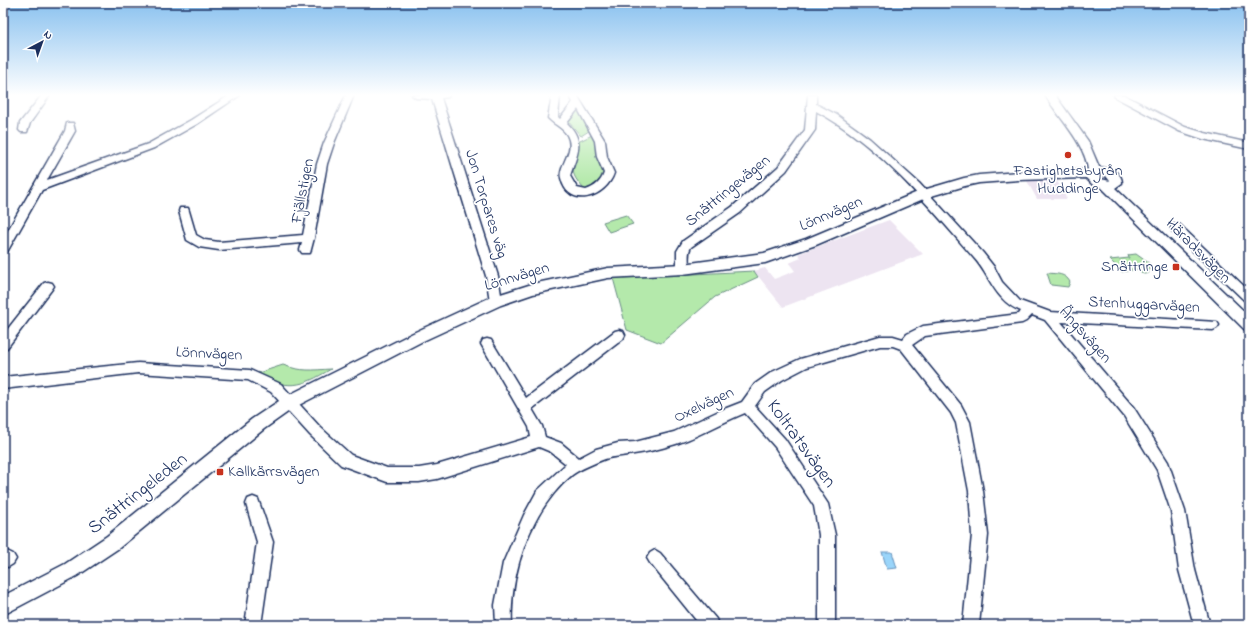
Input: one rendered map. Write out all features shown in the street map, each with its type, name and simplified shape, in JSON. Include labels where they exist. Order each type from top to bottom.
[{"type":"street","points":[[24,130],[25,124]]},
{"type":"street","points":[[39,187],[151,146],[184,124]]},
{"type":"street","name":"Fjällstigen","points":[[306,250],[323,161],[337,124]]},
{"type":"street","name":"Jon Torpares väg","points":[[448,124],[492,276],[496,301]]},
{"type":"street","points":[[561,124],[570,132],[585,137],[600,141],[602,157],[609,173],[606,183],[596,190],[580,194],[571,188],[565,176],[575,151],[585,137],[582,124]]},
{"type":"street","name":"Snättringevägen","points":[[683,269],[683,251],[687,244],[736,210],[782,169],[810,130],[810,124]]},
{"type":"street","name":"Ängsvägen","points":[[844,124],[867,141],[924,194],[979,256],[990,270],[997,285],[1007,296],[1016,304],[1049,317],[1129,412],[1162,467],[1178,511],[1187,570],[1202,625]]},
{"type":"street","name":"Häradsvägen","points":[[1070,124],[1084,145],[1096,174],[1109,185],[1154,232],[1249,325]]},
{"type":"street","points":[[1173,124],[1182,129],[1204,136],[1249,146]]},
{"type":"street","points":[[3,249],[70,132],[70,125]]},
{"type":"street","name":"Lönnvägen","points":[[3,383],[138,368],[250,375],[276,388],[290,402],[418,337],[496,301],[532,289],[608,273],[683,269],[764,258],[790,251],[924,194],[951,185],[979,179],[1096,174]]},
{"type":"street","points":[[184,211],[186,226],[191,237],[203,244],[219,246],[309,238]]},
{"type":"street","points":[[1176,228],[1249,298]]},
{"type":"street","points":[[1154,232],[1159,251]]},
{"type":"street","points":[[1182,272],[1204,281]]},
{"type":"street","points":[[3,344],[48,286]]},
{"type":"street","points":[[971,625],[980,535],[976,491],[963,422],[956,408],[905,345],[911,338],[923,331],[1022,318],[1030,310]]},
{"type":"street","name":"Stenhuggarvägen","points":[[1049,317],[1213,325]]},
{"type":"street","points":[[524,407],[619,336]]},
{"type":"street","name":"Oxelvägen","points":[[504,625],[503,605],[511,563],[529,520],[542,496],[568,470],[600,454],[618,449],[635,448],[676,438],[724,415],[747,406],[760,388],[777,376],[804,363],[880,341],[893,341],[905,345]]},
{"type":"street","points":[[487,344],[535,426],[539,441]]},
{"type":"street","points":[[290,402],[315,431],[346,460],[388,475],[419,475],[437,472],[539,441],[556,447],[577,465]]},
{"type":"street","name":"Snättringeleden","points":[[3,606],[71,570],[113,542],[258,424],[290,402]]},
{"type":"street","name":"Koltratsvägen","points":[[747,406],[780,443],[821,504],[827,535],[827,625]]},
{"type":"street","points":[[253,504],[265,542],[253,625]]},
{"type":"street","points":[[655,558],[710,625]]},
{"type":"shaded area","points":[[1027,181],[1057,181],[1067,199],[1037,199]]},
{"type":"shaded area","points":[[889,220],[923,254],[783,307],[754,271],[765,268],[774,279],[795,271],[789,263],[801,258],[798,254]]},
{"type":"green space","points":[[571,124],[589,124],[592,129],[581,136]]},
{"type":"green space","points":[[594,134],[606,177],[597,188],[585,190],[574,176],[573,171],[577,157],[578,142]]},
{"type":"green space","points":[[626,215],[633,224],[609,232],[603,222]]},
{"type":"green space","points":[[1136,254],[1150,264],[1149,266],[1151,269],[1148,271],[1149,273],[1144,274],[1137,269],[1122,272],[1110,260],[1129,258],[1128,255]]},
{"type":"green space","points":[[754,271],[758,277],[715,297],[661,343],[627,330],[613,278]]},
{"type":"green space","points":[[1047,273],[1060,274],[1066,277],[1070,282],[1068,287],[1051,285]]},
{"type":"green space","points":[[283,365],[302,370],[331,369],[311,380],[294,385],[277,383],[255,374]]},
{"type":"water","points":[[882,552],[892,552],[897,568],[887,569]]},
{"type":"place","name":"Fastighetsbyrån Huddinge","points":[[1068,155]]},
{"type":"place","name":"Snättringe","points":[[1176,267]]},
{"type":"place","name":"Kallkärrsvägen","points":[[220,472]]}]
